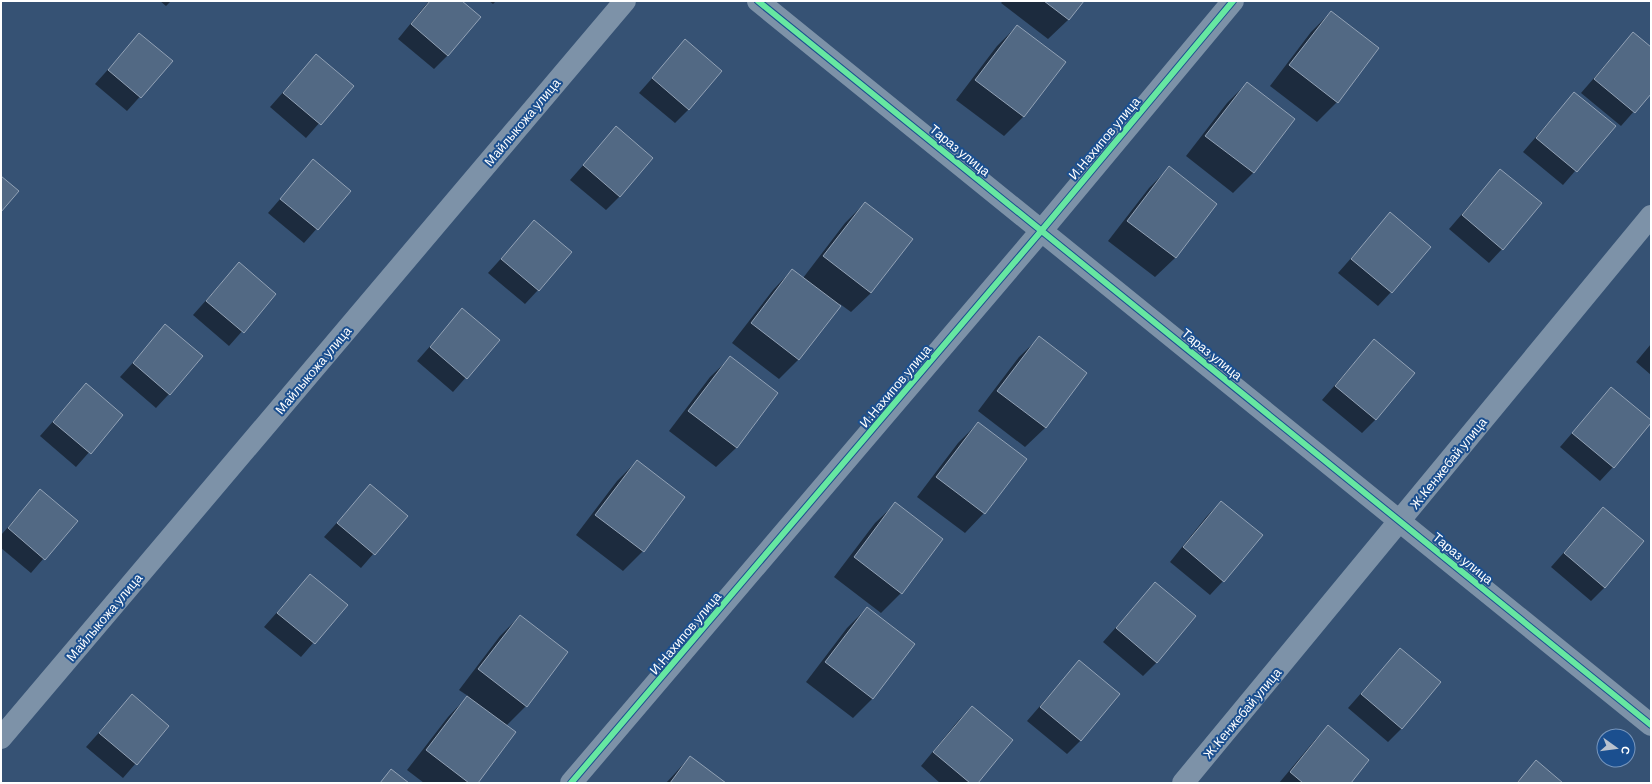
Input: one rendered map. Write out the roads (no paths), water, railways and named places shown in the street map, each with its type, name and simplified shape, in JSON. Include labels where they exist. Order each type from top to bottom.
[{"type":"street","name":"Майлыкожа улица","points":[[1,738],[625,1]]},
{"type":"street","name":"Тараз улица","points":[[758,1],[1651,725]]},
{"type":"street","name":"И.Нахипов улица","points":[[571,783],[1042,230],[1233,1]]},
{"type":"street","name":"Ж.Кенжебай улица","points":[[1183,783],[1651,216]]}]
